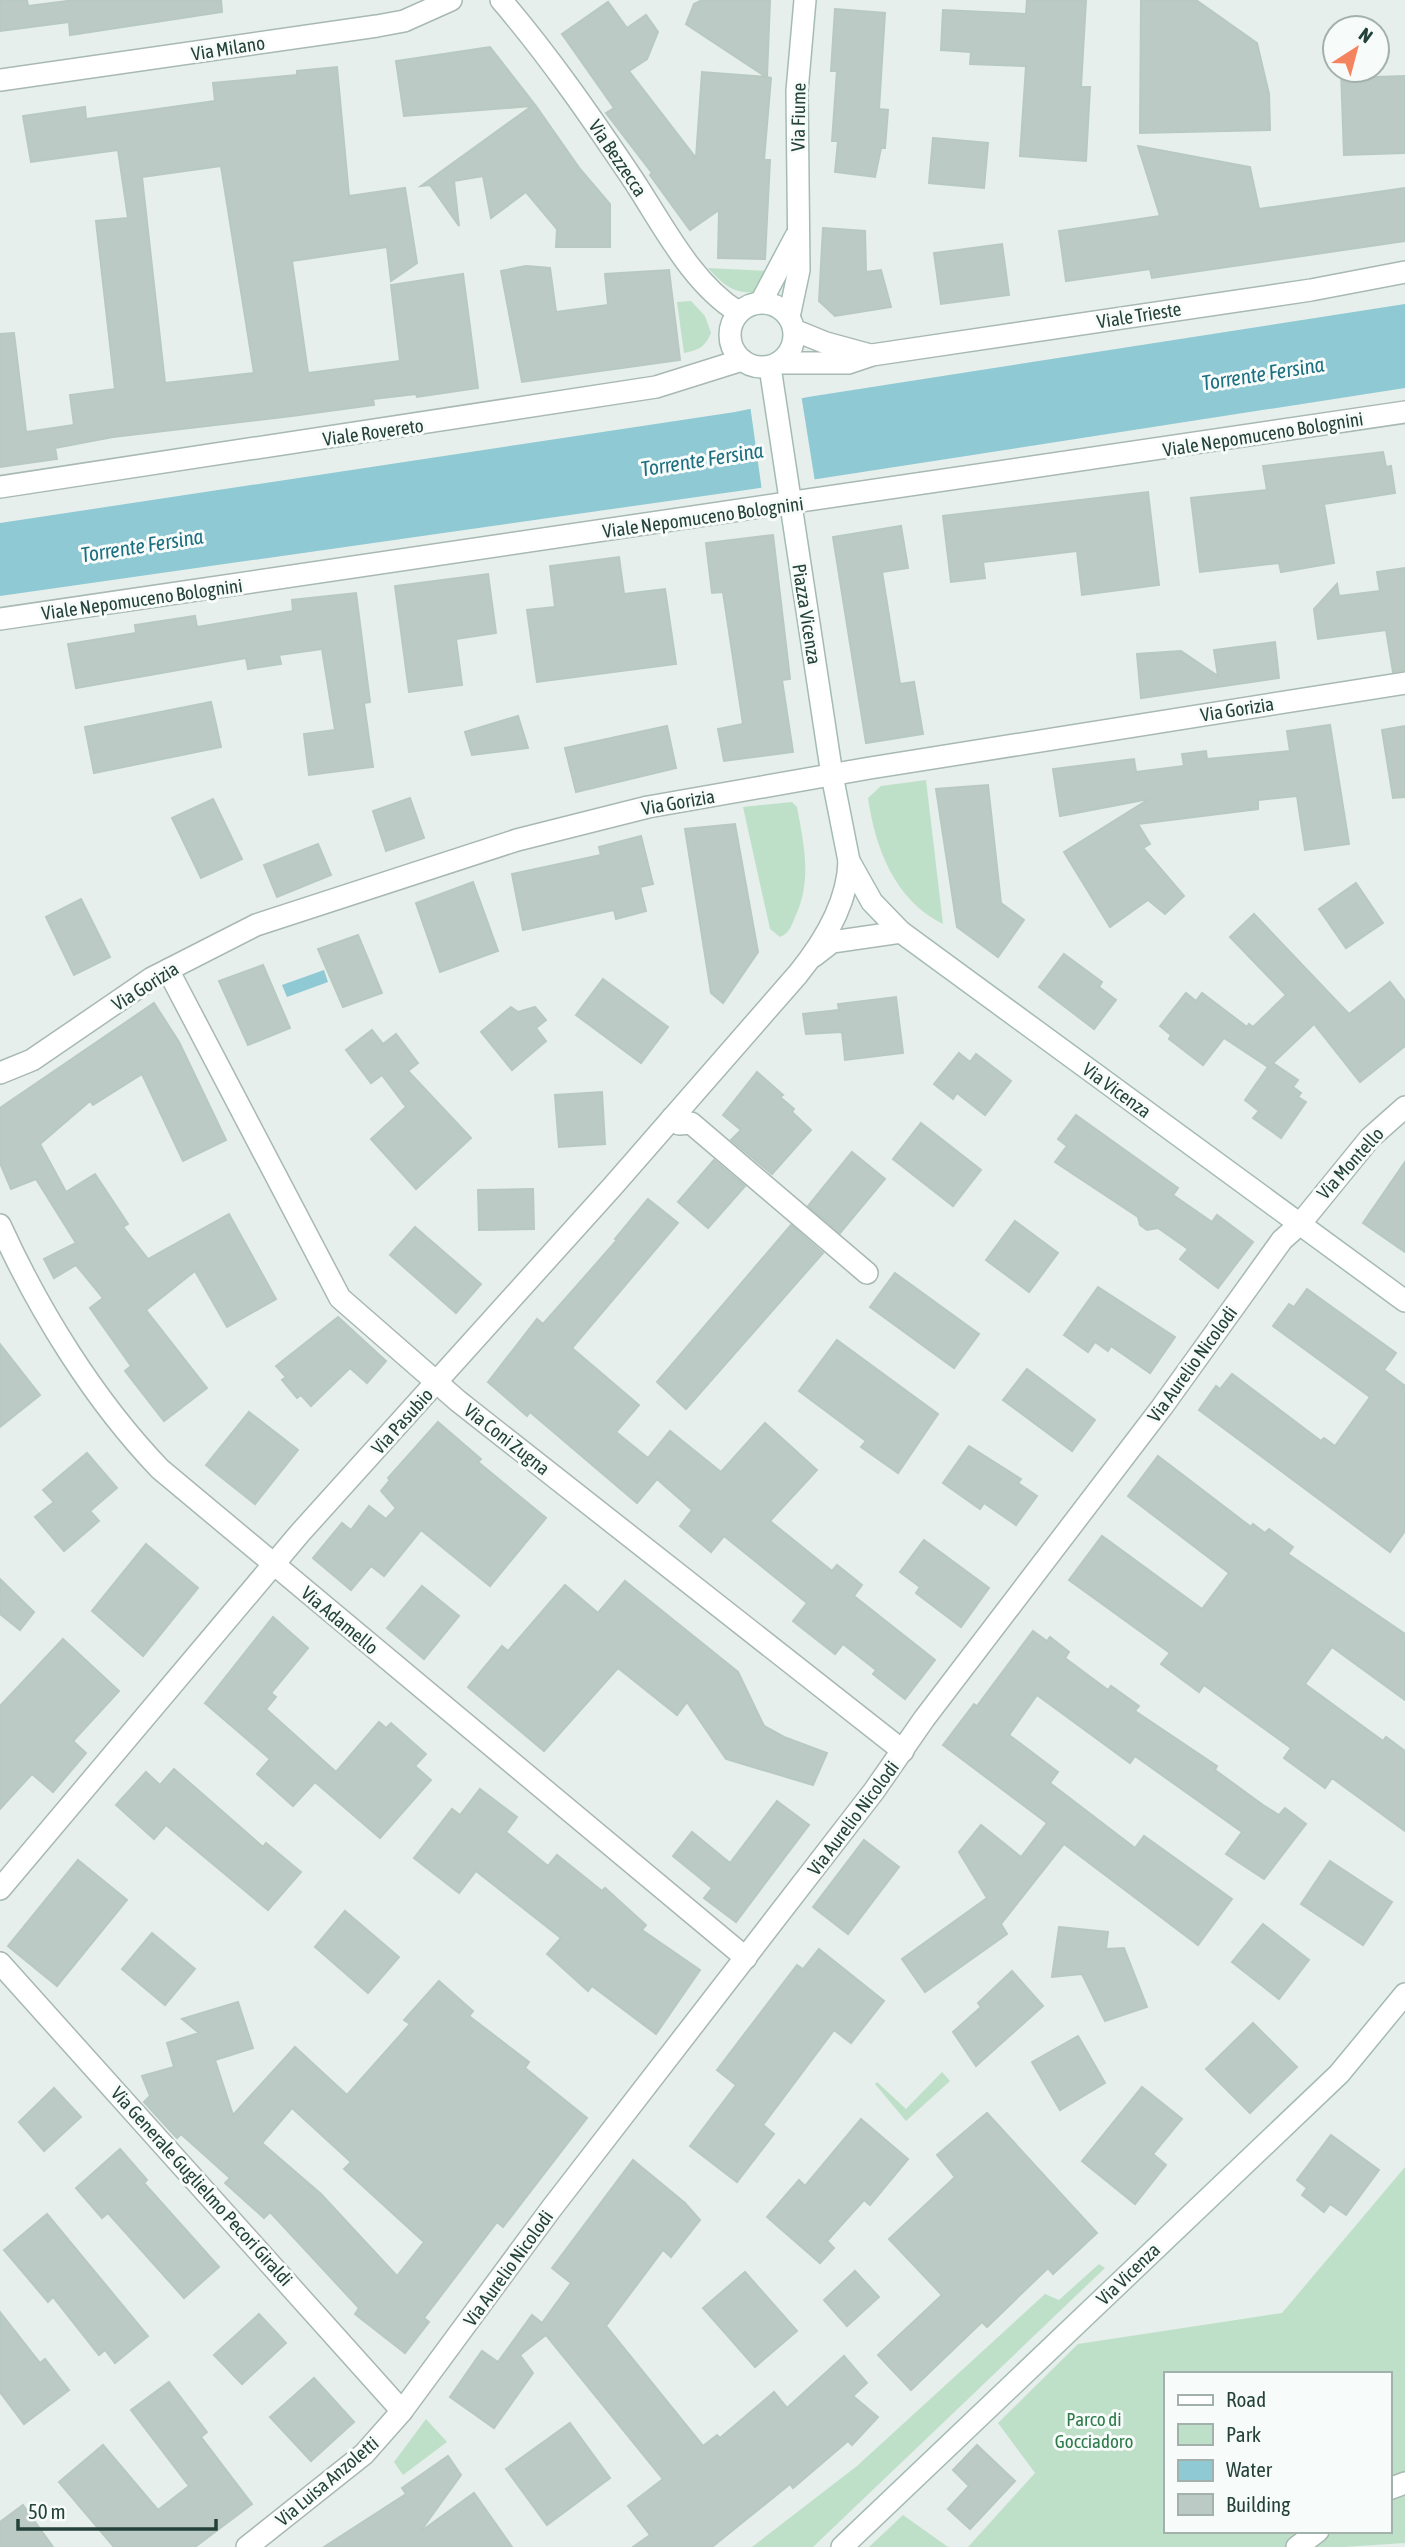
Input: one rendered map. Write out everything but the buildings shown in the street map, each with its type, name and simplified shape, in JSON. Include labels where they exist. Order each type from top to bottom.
[{"type":"street","name":"Via Milano","points":[[0,80],[377,26],[404,21],[451,0]]},
{"type":"street","name":"Via Bezzecca","points":[[501,0],[590,116],[709,289],[738,312]]},
{"type":"street","name":"Via Fiume","points":[[791,323],[799,270],[797,91],[806,0]]},
{"type":"street","name":"Via Fiume","points":[[761,302],[797,234]]},
{"type":"street","name":"Viale Trieste","points":[[774,365],[848,363],[872,355],[1311,290],[1405,272]]},
{"type":"street","points":[[761,302],[778,307],[791,323],[792,346],[774,365],[756,367],[742,360],[731,345],[729,334],[738,312],[761,302]]},
{"type":"street","name":"Viale Trieste","points":[[791,323],[826,343],[872,355]]},
{"type":"street","name":"Viale Rovereto","points":[[0,486],[656,387],[742,360]]},
{"type":"street","name":"Piazza Vicenza","points":[[774,365],[775,397],[832,775],[849,861]]},
{"type":"street","name":"Viale Nepomuceno Bolognini","points":[[0,620],[790,496],[1405,412]]},
{"type":"street","name":"Via Gorizia","points":[[0,1073],[32,1060],[167,970],[256,925],[517,840],[648,807],[1405,683]]},
{"type":"street","name":"Via Vicenza","points":[[849,861],[872,902],[901,932],[1405,1301]]},
{"type":"street","name":"Via Pasubio","points":[[810,959],[844,897],[849,884],[849,861]]},
{"type":"street","name":"Via Pasubio","points":[[0,1889],[272,1566],[672,1118],[810,959],[832,942],[901,932]]},
{"type":"street","name":"Via Coni Zugna","points":[[167,970],[340,1298],[436,1383],[903,1751]]},
{"type":"street","name":"Via Montello","points":[[1300,1224],[1347,1163],[1405,1107]]},
{"type":"street","points":[[672,1118],[679,1124],[691,1124],[867,1273]]},
{"type":"street","name":"Via Aurelio Nicolodi","points":[[402,2411],[551,2209],[746,1958],[1162,1407],[1282,1240],[1300,1224]]},
{"type":"street","name":"Via Adamello","points":[[0,1225],[32,1288],[69,1349],[128,1432],[160,1469],[272,1566],[746,1958]]},
{"type":"street","name":"Via Generale Guglielmo Pecori Giraldi","points":[[0,1963],[402,2411]]},
{"type":"street","name":"Via Vicenza","points":[[842,2547],[1339,2074],[1405,1994]]},
{"type":"street","name":"Via Luisa Anzoletti","points":[[247,2547],[364,2454],[402,2411]]},
{"type":"street","points":[[1297,2547],[1315,2533]]},
{"type":"green space","points":[[708,268],[772,271],[753,292],[746,292],[727,286]]},
{"type":"green space","points":[[691,301],[705,316],[711,333],[701,347],[684,353],[677,302]]},
{"type":"green space","points":[[926,780],[943,924],[926,914],[900,887],[882,853],[868,798],[881,786]]},
{"type":"green space","points":[[792,802],[797,807],[804,848],[804,888],[792,925],[780,937],[770,929],[743,807]]},
{"type":"green space","points":[[942,2072],[950,2081],[906,2121],[875,2084],[877,2082],[906,2109]]},
{"type":"green space","name":"Parco di Gocciadoro","points":[[1405,2167],[1405,2543],[1343,2547],[968,2547],[1035,2473],[998,2423],[1078,2344],[1282,2313]]},
{"type":"green space","points":[[1099,2264],[1105,2268],[813,2547],[752,2547],[857,2466],[1045,2294],[1059,2300]]},
{"type":"green space","points":[[426,2419],[447,2442],[403,2475],[394,2462]]},
{"type":"green space","points":[[903,2515],[948,2547],[869,2547]]},
{"type":"water","name":"Torrente Fersina","points":[[1405,304],[1405,388],[753,489],[0,596],[0,523],[735,412],[808,397]]},
{"type":"water","points":[[324,970],[328,982],[287,997],[282,985]]},
{"type":"pier","points":[[801,394],[815,482],[762,491],[750,405]]}]
